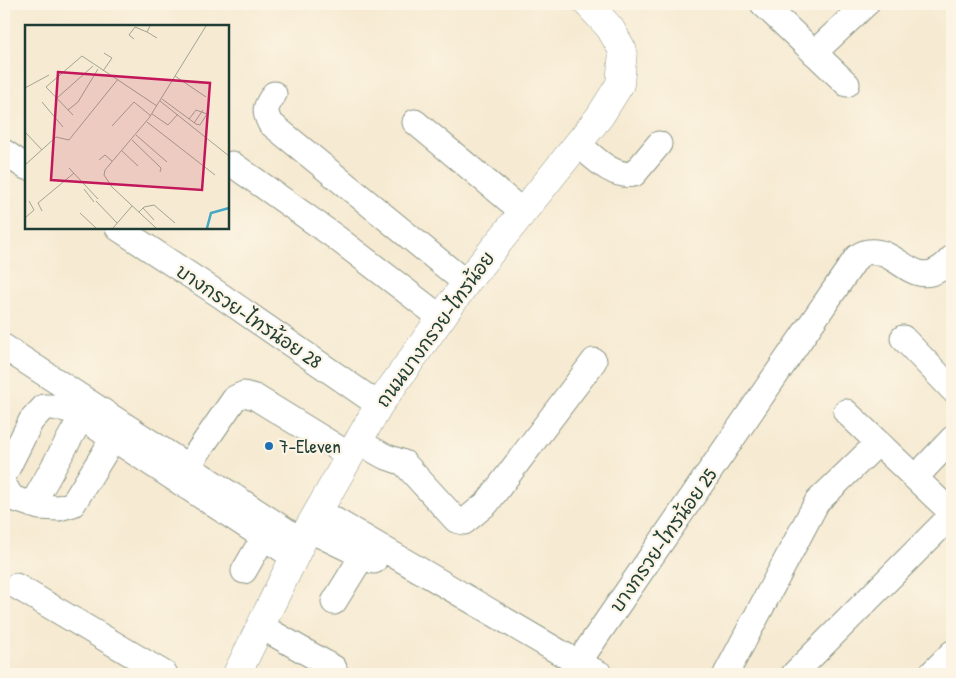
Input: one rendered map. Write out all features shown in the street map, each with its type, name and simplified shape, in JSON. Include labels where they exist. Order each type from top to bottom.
[{"type":"main road","name":"ถนนบางกรวย-ไทรน้อย","points":[[237,674],[262,627],[306,534],[379,405],[440,317],[600,116],[620,84],[623,51],[610,28],[588,4]]},
{"type":"street","points":[[763,4],[847,84]]},
{"type":"street","points":[[814,53],[866,4]]},
{"type":"street","points":[[274,94],[267,104],[265,114],[270,123],[466,283]]},
{"type":"street","points":[[414,122],[523,212]]},
{"type":"street","points":[[578,144],[614,172],[625,175],[634,174],[659,144]]},
{"type":"street","points":[[4,152],[25,166]]},
{"type":"street","points":[[232,164],[334,236],[440,317]]},
{"type":"street","name":"บางกรวย-ไทรน้อย 28","points":[[120,229],[220,295],[379,405]]},
{"type":"street","name":"บางกรวย-ไทรน้อย 25","points":[[578,663],[857,257],[867,252],[879,252],[918,274],[934,273],[944,267],[952,258]]},
{"type":"street","points":[[903,338],[952,389]]},
{"type":"street","points":[[4,347],[188,466],[306,534],[600,674]]},
{"type":"street","points":[[188,466],[235,398],[244,394],[255,397],[353,448],[404,463],[456,520],[464,522],[487,503],[594,361]]},
{"type":"street","points":[[4,475],[31,421],[44,407],[70,410],[263,538],[306,534],[363,555],[426,591]]},
{"type":"street","points":[[794,674],[952,514],[846,412]]},
{"type":"street","points":[[32,505],[81,418]]},
{"type":"street","points":[[4,485],[12,498],[39,508],[73,504],[113,439]]},
{"type":"street","points":[[915,478],[952,439]]},
{"type":"street","points":[[726,674],[817,502],[878,443]]},
{"type":"street","points":[[244,571],[263,538]]},
{"type":"street","points":[[334,602],[363,555]]},
{"type":"street","points":[[16,586],[165,674]]},
{"type":"street","points":[[262,627],[334,668]]},
{"type":"street","points":[[931,674],[952,653]]},
{"type":"place","name":"7-Eleven","points":[[269,446]]}]
